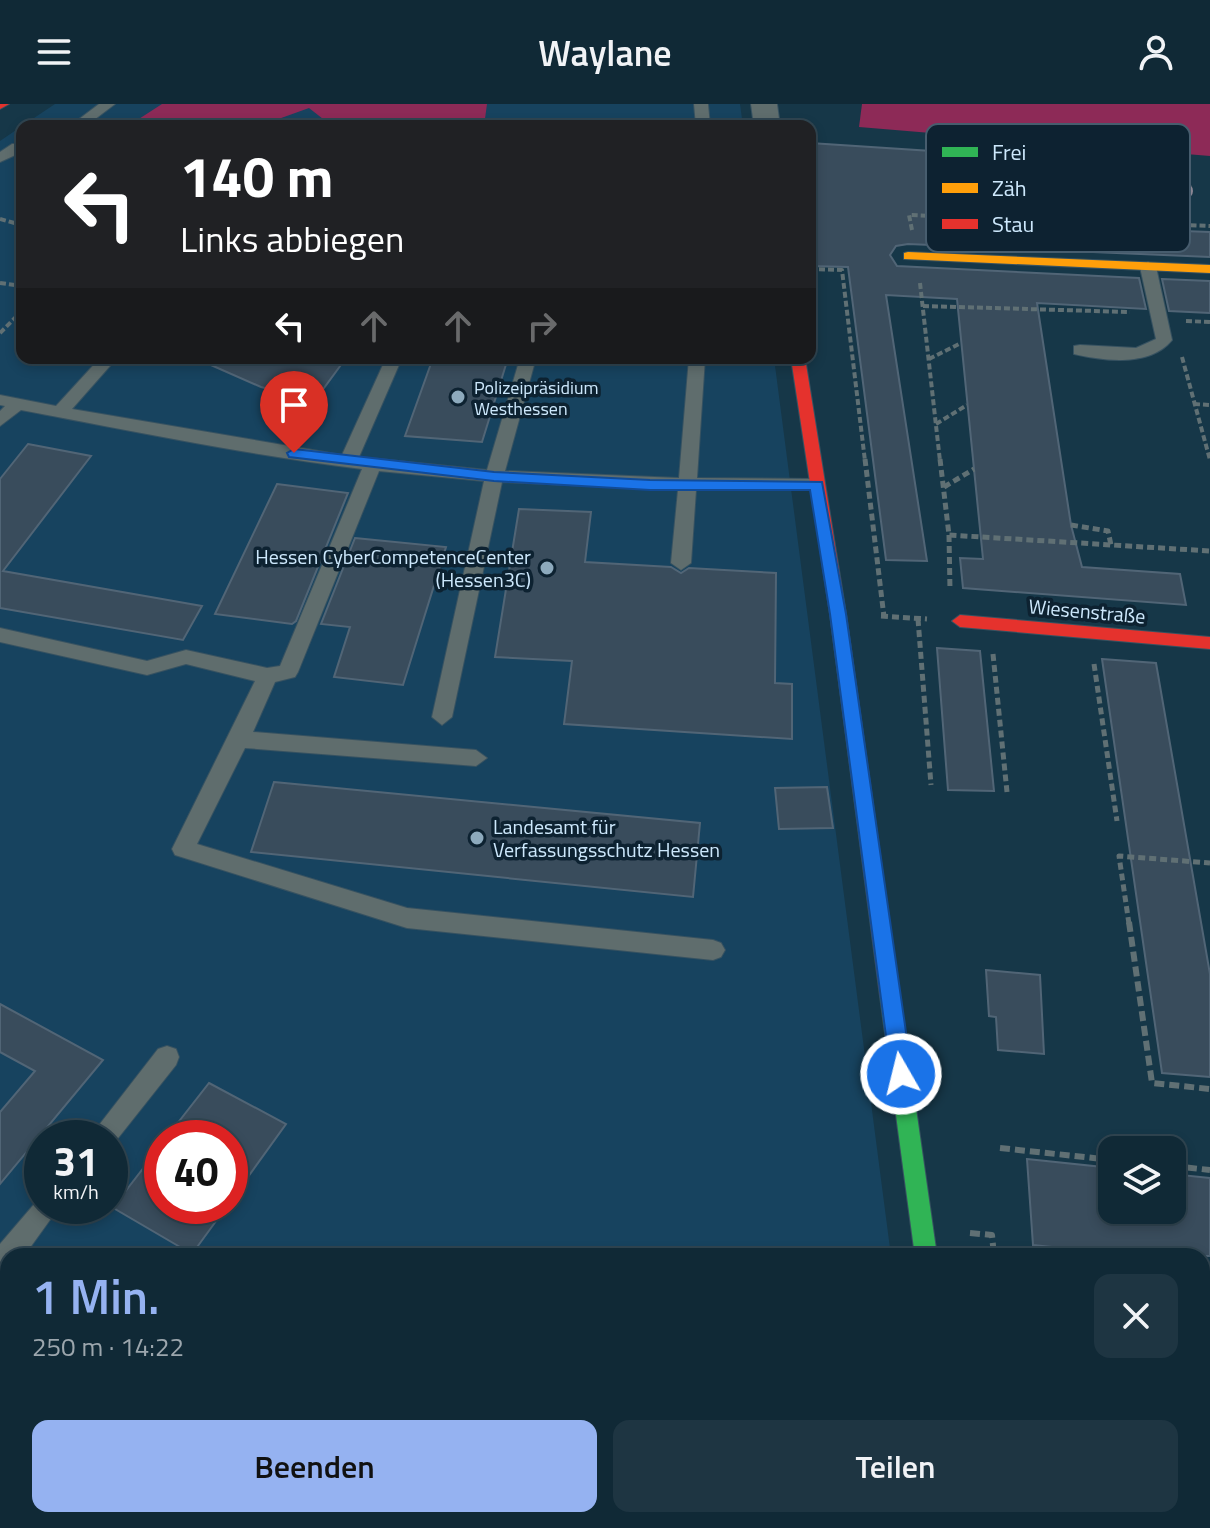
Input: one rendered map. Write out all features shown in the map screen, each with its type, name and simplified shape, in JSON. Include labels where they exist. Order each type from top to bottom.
[{"type":"street","points":[[912,256],[1210,269]]},
{"type":"street","points":[[799,364],[838,614],[925,1248]]},
{"type":"street","name":"Wiesenstraße","points":[[956,621],[1210,643]]},
{"type":"lane","points":[[85,120],[108,104]]},
{"type":"lane","points":[[1080,350],[1120,353],[1154,349],[1165,334],[1148,267]]},
{"type":"lane","points":[[58,414],[104,364]]},
{"type":"lane","points":[[348,461],[391,364]]},
{"type":"lane","points":[[442,717],[494,477],[526,364]]},
{"type":"lane","points":[[681,563],[697,364]]},
{"type":"lane","points":[[0,421],[9,402],[58,414],[373,465],[494,477],[687,485],[816,485]]},
{"type":"lane","points":[[0,635],[147,668],[186,657],[267,676],[288,672],[373,465]]},
{"type":"lane","points":[[267,676],[183,849],[407,918],[713,950]]},
{"type":"lane","points":[[239,739],[476,758]]},
{"type":"lane","points":[[116,1120],[167,1057]]},
{"type":"lane","points":[[14,1248],[33,1224]]},
{"type":"path","points":[[912,256],[909,215],[926,216]]},
{"type":"path","points":[[1190,225],[1210,226]]},
{"type":"path","points":[[816,269],[842,270],[884,617]]},
{"type":"path","points":[[875,616],[956,621],[923,306],[1159,313]]},
{"type":"path","points":[[0,333],[16,317]]},
{"type":"path","points":[[929,359],[961,343]]},
{"type":"path","points":[[1180,349],[1210,460]]},
{"type":"path","points":[[1194,404],[1210,405]]},
{"type":"path","points":[[936,424],[967,405]]},
{"type":"path","points":[[944,487],[974,469]]},
{"type":"path","points":[[1071,525],[1108,531],[1111,545]]},
{"type":"path","points":[[949,535],[1210,551]]},
{"type":"path","points":[[918,619],[931,785]]},
{"type":"path","points":[[990,624],[1007,792]]},
{"type":"path","points":[[1090,633],[1117,821]]},
{"type":"path","points":[[1210,863],[1119,856],[1152,1083],[1210,1089]]},
{"type":"path","points":[[1000,1148],[1098,1158]]},
{"type":"path","points":[[1186,1167],[1210,1170]]},
{"type":"path","points":[[992,1235],[993,1248]]},
{"type":"shaded area","points":[[55,104],[740,104],[742,120],[31,120]]},
{"type":"shaded area","points":[[162,104],[487,104],[485,120],[324,120],[309,108],[276,120],[137,120]]},
{"type":"shaded area","points":[[862,104],[1210,104],[1210,156],[1190,154],[1190,124],[926,124],[926,133],[859,127]]},
{"type":"shaded area","points":[[16,130],[16,364],[775,364],[890,1248],[0,1248],[0,141]]},
{"type":"building","points":[[816,143],[926,151],[926,245],[896,246],[890,255],[897,266],[1139,278],[1146,309],[1037,303],[1071,525],[1082,567],[1180,574],[1186,605],[963,588],[960,558],[983,559],[957,299],[886,295],[927,561],[886,560],[848,267],[816,266]]},
{"type":"building","points":[[1190,231],[1210,232],[1210,257],[1094,252],[1190,252]]},
{"type":"building","points":[[1162,279],[1210,281],[1210,313],[1169,311]]},
{"type":"building","points":[[209,364],[342,364],[321,392],[300,397],[261,387]]},
{"type":"building","name":"Polizeipräsidium Westhessen","points":[[431,364],[506,364],[482,442],[405,436]]},
{"type":"building","points":[[28,444],[91,456],[3,571],[202,606],[183,640],[0,608],[0,479]]},
{"type":"building","points":[[277,484],[348,493],[296,621],[292,624],[215,614]]},
{"type":"building","points":[[519,509],[591,512],[585,562],[671,567],[681,573],[689,568],[776,573],[775,683],[792,684],[792,739],[564,724],[572,661],[495,657]]},
{"type":"building","points":[[355,538],[446,547],[403,685],[334,677],[350,627],[321,624]]},
{"type":"building","points":[[937,648],[980,651],[994,791],[948,790]]},
{"type":"building","points":[[1102,659],[1156,663],[1210,974],[1210,1077],[1162,1073]]},
{"type":"building","name":"Landesamt für Verfassungsschutz Hessen","points":[[274,782],[700,823],[693,897],[251,852]]},
{"type":"building","points":[[827,787],[833,828],[779,829],[775,788]]},
{"type":"building","points":[[986,970],[1040,975],[1044,1054],[998,1050],[996,1017],[989,1016]]},
{"type":"building","points":[[0,1004],[103,1060],[53,1120],[24,1120],[24,1155],[0,1184],[0,1112],[35,1071],[0,1052]]},
{"type":"building","points":[[209,1083],[286,1124],[248,1177],[248,1120],[180,1120]]},
{"type":"building","points":[[1027,1159],[1098,1167],[1098,1224],[1186,1224],[1186,1175],[1210,1178],[1210,1248],[1061,1248],[1033,1245]]},
{"type":"building","points":[[144,1167],[144,1224],[214,1224],[196,1248],[182,1248],[128,1217],[128,1188]]},
{"type":"traffic: fast","points":[[890,996],[925,1248]]},
{"type":"traffic: slow","points":[[908,256],[1210,269]]},
{"type":"traffic: jam","points":[[799,364],[838,614],[890,996]]},
{"type":"traffic: jam","points":[[960,621],[1210,643]]},
{"type":"place","name":"Polizeipräsidium Westhessen","points":[[458,397]]},
{"type":"place","name":"Hessen CyberCompetenceCenter (Hessen3C)","points":[[547,568]]},
{"type":"place","name":"Landesamt für Verfassungsschutz Hessen","points":[[477,838]]},
{"type":"route","points":[[294,453],[373,465],[494,477],[650,485],[816,485],[838,614],[901,1074]]}]
